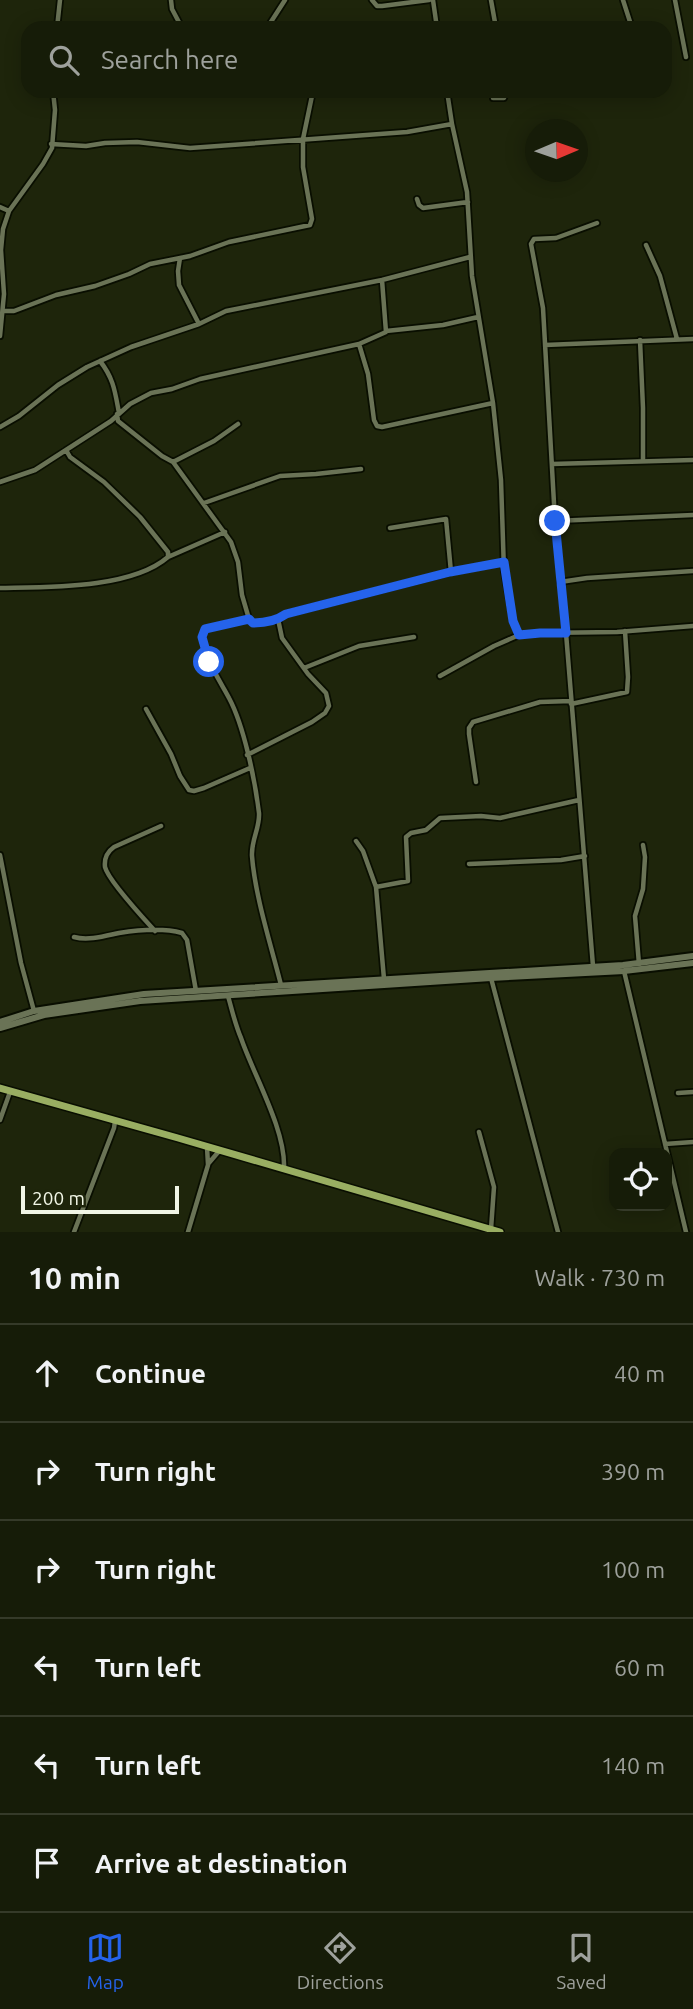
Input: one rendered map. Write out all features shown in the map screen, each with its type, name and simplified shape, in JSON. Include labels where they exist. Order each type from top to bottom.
[{"type":"highway","points":[[0,1087],[500,1232]]},
{"type":"main road","points":[[0,1022],[34,1011],[144,994],[384,979],[486,977],[593,966],[624,968],[693,956]]},
{"type":"main road","points":[[0,1028],[44,1015],[140,1001],[693,963]]},
{"type":"street","points":[[58,21],[60,0]]},
{"type":"street","points":[[170,0],[178,21]]},
{"type":"street","points":[[272,21],[285,0]]},
{"type":"street","points":[[372,0],[377,6],[431,0],[436,21]]},
{"type":"street","points":[[491,0],[495,21]]},
{"type":"street","points":[[623,0],[630,21]]},
{"type":"street","points":[[675,0],[686,58]]},
{"type":"street","points":[[0,336],[4,294],[2,240],[9,211],[52,148],[54,98]]},
{"type":"street","points":[[3,311],[102,284],[150,264],[310,225],[312,219],[303,167],[303,139],[312,98]]},
{"type":"street","points":[[448,98],[468,202],[470,257],[493,403],[501,480],[504,562],[513,621],[519,635]]},
{"type":"street","points":[[492,98],[504,98]]},
{"type":"street","points":[[51,144],[86,146],[137,142],[190,148],[407,132],[452,124]]},
{"type":"street","points":[[417,199],[423,208],[468,202]]},
{"type":"street","points":[[0,207],[9,211]]},
{"type":"street","points":[[593,966],[555,521],[543,308],[531,249],[534,239],[556,238],[597,223]]},
{"type":"street","points":[[646,245],[660,276],[677,339]]},
{"type":"street","points":[[0,428],[58,385],[100,361],[230,310],[382,280],[470,257]]},
{"type":"street","points":[[180,258],[177,271],[179,285],[199,324]]},
{"type":"street","points":[[382,280],[386,331]]},
{"type":"street","points":[[0,482],[29,473],[104,425],[130,404],[151,393],[200,379],[359,344],[381,336],[386,331],[443,325],[478,317]]},
{"type":"street","points":[[545,345],[693,339]]},
{"type":"street","points":[[640,340],[643,461]]},
{"type":"street","points":[[359,344],[368,374],[377,426],[493,403]]},
{"type":"street","points":[[100,361],[113,382],[118,421],[173,462],[231,542],[237,556],[242,595],[249,619],[253,623],[278,620],[286,614],[450,572],[504,562]]},
{"type":"street","points":[[173,462],[214,441],[238,424]]},
{"type":"street","points":[[66,450],[70,457],[104,482],[140,517],[168,552],[169,557]]},
{"type":"street","points":[[552,464],[693,460]]},
{"type":"street","points":[[204,503],[280,476],[361,469]]},
{"type":"street","points":[[208,508],[213,501]]},
{"type":"street","points":[[555,521],[693,516]]},
{"type":"street","points":[[390,528],[446,519],[450,572]]},
{"type":"street","points":[[0,588],[114,580],[142,573],[169,557],[225,532]]},
{"type":"street","points":[[560,582],[693,571]]},
{"type":"street","points":[[249,619],[205,629],[202,634],[209,662],[239,719],[258,801],[260,822],[253,841],[253,859],[281,985]]},
{"type":"street","points":[[247,755],[312,722],[328,709],[329,700],[326,693],[282,638],[278,620]]},
{"type":"street","points":[[440,676],[519,635],[693,626]]},
{"type":"street","points":[[476,782],[469,734],[473,722],[540,702],[571,702],[627,692],[625,631]]},
{"type":"street","points":[[304,668],[359,646],[414,637]]},
{"type":"street","points":[[146,709],[180,776],[190,790],[204,788],[250,768]]},
{"type":"street","points":[[376,887],[408,881],[406,837],[411,833],[426,830],[440,818],[500,818],[579,800]]},
{"type":"street","points":[[155,931],[108,876],[105,861],[114,847],[161,826]]},
{"type":"street","points":[[356,841],[363,851],[376,887],[384,979]]},
{"type":"street","points":[[639,964],[635,916],[643,888],[643,845]]},
{"type":"street","points":[[0,855],[21,963],[34,1011]]},
{"type":"street","points":[[469,864],[561,860],[585,856]]},
{"type":"street","points":[[74,937],[80,939],[155,931],[177,931],[184,934],[196,991]]},
{"type":"street","points":[[624,968],[686,1232]]},
{"type":"street","points":[[486,977],[558,1232]]},
{"type":"street","points":[[227,995],[240,1037],[281,1139],[284,1169]]},
{"type":"street","points":[[0,1120],[10,1091]]},
{"type":"street","points":[[678,1093],[693,1092]]},
{"type":"street","points":[[74,1232],[115,1120]]},
{"type":"street","points":[[479,1132],[494,1187],[491,1229]]},
{"type":"street","points":[[665,1144],[693,1142]]},
{"type":"street","points":[[188,1232],[208,1165],[207,1146]]},
{"type":"street","points":[[208,1165],[220,1150]]},
{"type":"street","points":[[466,1232],[468,1223]]},
{"type":"route","points":[[209,662],[202,637],[205,629],[249,619],[253,623],[278,620],[286,614],[356,595],[504,562],[513,621],[519,635],[566,633],[555,521]]}]
